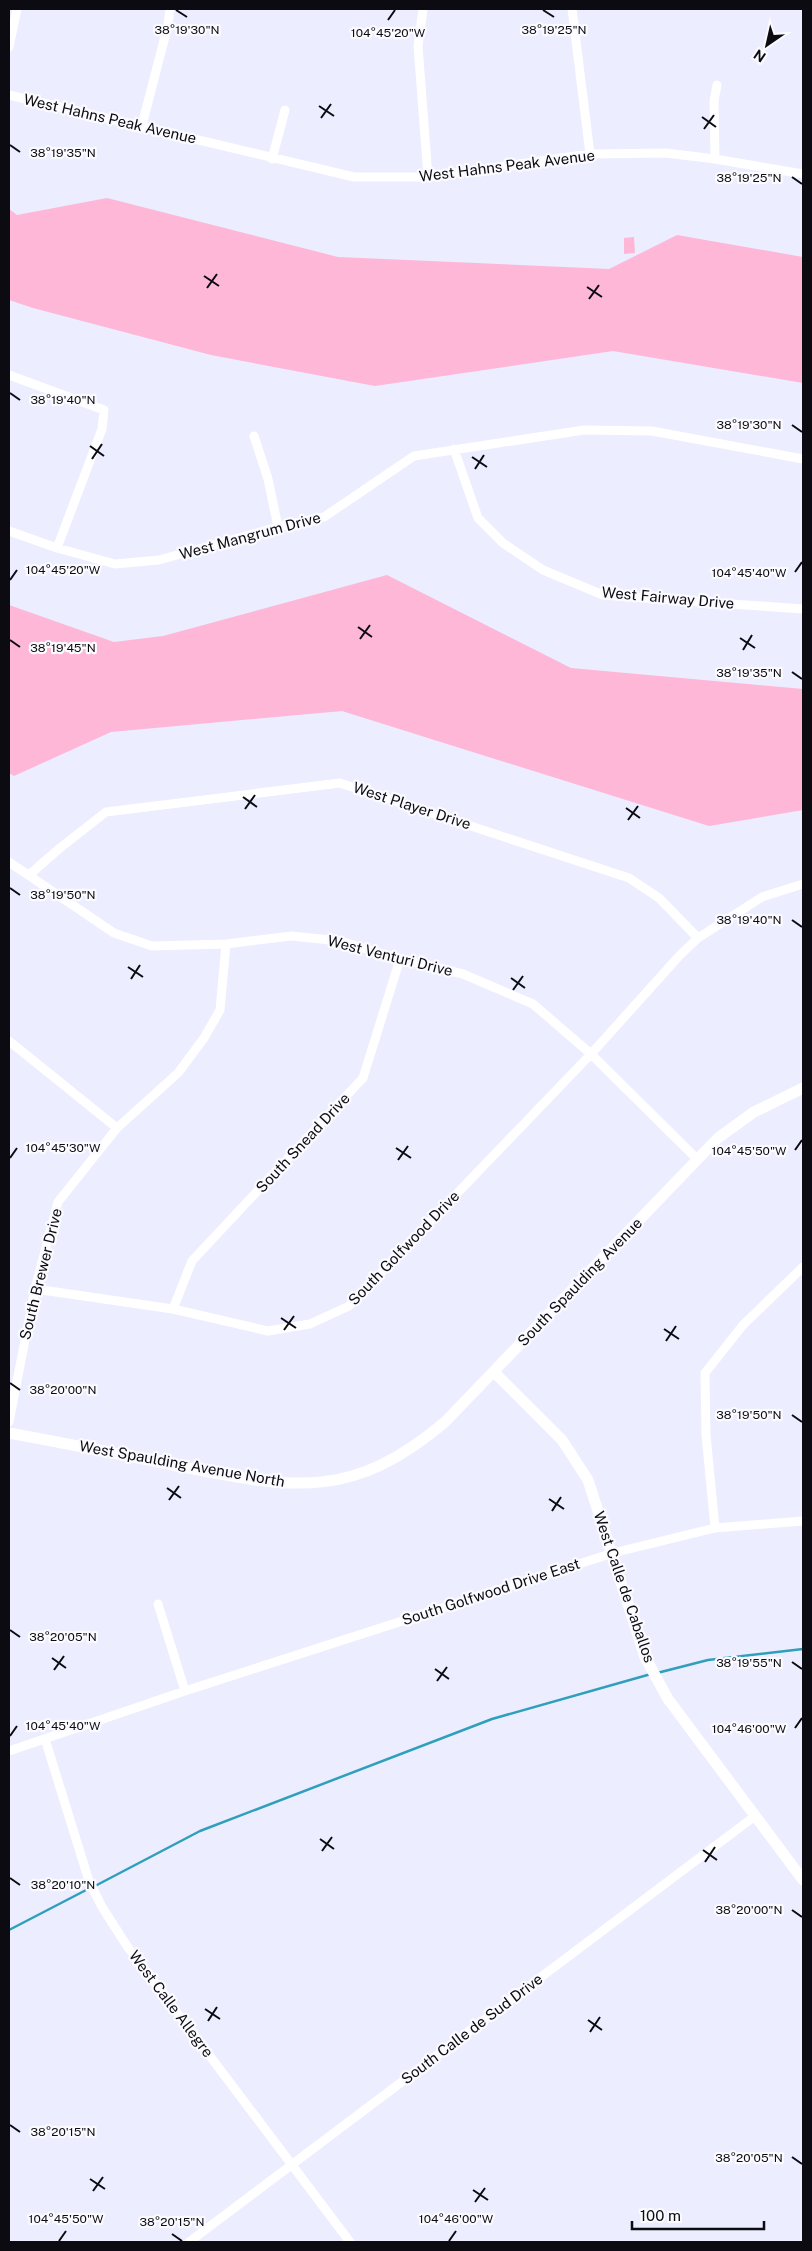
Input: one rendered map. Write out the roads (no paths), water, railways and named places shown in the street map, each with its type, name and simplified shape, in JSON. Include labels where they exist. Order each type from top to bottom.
[{"type":"street","points":[[9,47],[18,9]]},
{"type":"street","points":[[142,125],[168,25],[170,9]]},
{"type":"street","points":[[423,9],[418,46],[428,177]]},
{"type":"street","points":[[572,9],[590,154]]},
{"type":"street","points":[[715,159],[714,101],[717,84]]},
{"type":"street","name":"West Hahns Peak Avenue","points":[[9,95],[142,125],[354,177],[428,177],[590,154],[666,153],[803,174]]},
{"type":"street","points":[[272,158],[285,110]]},
{"type":"street","points":[[9,376],[104,410],[102,429],[57,548]]},
{"type":"street","name":"West Mangrum Drive","points":[[9,531],[57,548],[115,564],[160,560],[278,527],[324,517],[414,456],[584,430],[652,431],[803,459]]},
{"type":"street","points":[[254,436],[268,479],[278,527]]},
{"type":"street","name":"West Fairway Drive","points":[[454,449],[478,518],[503,543],[542,570],[603,595],[803,609]]},
{"type":"street","name":"West Player Drive","points":[[29,876],[60,848],[106,812],[340,783],[629,878],[659,898],[698,938]]},
{"type":"street","name":"West Venturi Drive","points":[[9,862],[114,933],[152,946],[226,944],[291,936],[340,941],[400,959],[463,974],[533,1004],[592,1054],[697,1159]]},
{"type":"street","name":"South Golfwood Drive","points":[[35,1289],[173,1309],[268,1330],[310,1324],[348,1306],[592,1054],[680,955],[698,938],[762,897],[803,884]]},
{"type":"street","name":"South Brewer Drive","points":[[9,1422],[35,1289],[58,1202],[117,1128],[178,1073],[204,1038],[220,1010],[226,944]]},
{"type":"street","name":"South Snead Drive","points":[[173,1309],[192,1262],[363,1078],[400,959]]},
{"type":"street","points":[[9,1041],[117,1128]]},
{"type":"street","name":"South Spaulding Avenue","points":[[355,1476],[393,1460],[427,1437],[456,1411],[718,1138],[754,1112],[803,1088]]},
{"type":"street","points":[[715,1528],[706,1435],[705,1373],[743,1325],[803,1267]]},
{"type":"street","name":"West Calle de Caballos","points":[[494,1372],[562,1440],[588,1480],[645,1657],[668,1699],[803,1880]]},
{"type":"street","name":"West Spaulding Avenue North","points":[[9,1433],[262,1482],[308,1484],[355,1476]]},
{"type":"street","name":"South Golfwood Drive East","points":[[9,1751],[185,1691],[613,1553],[715,1528],[803,1521]]},
{"type":"street","points":[[158,1604],[185,1691]]},
{"type":"street","name":"West Calle Allegre","points":[[45,1739],[90,1881],[102,1907],[127,1946],[350,2242]]},
{"type":"street","name":"South Calle de Sud Drive","points":[[189,2242],[293,2166],[530,1984],[755,1816]]},
{"type":"waterway","points":[[657,1673],[708,1660],[803,1649]]},
{"type":"waterway","points":[[95,1886],[200,1831],[492,1719],[651,1674]]},
{"type":"waterway","points":[[9,1930],[90,1888]]}]
